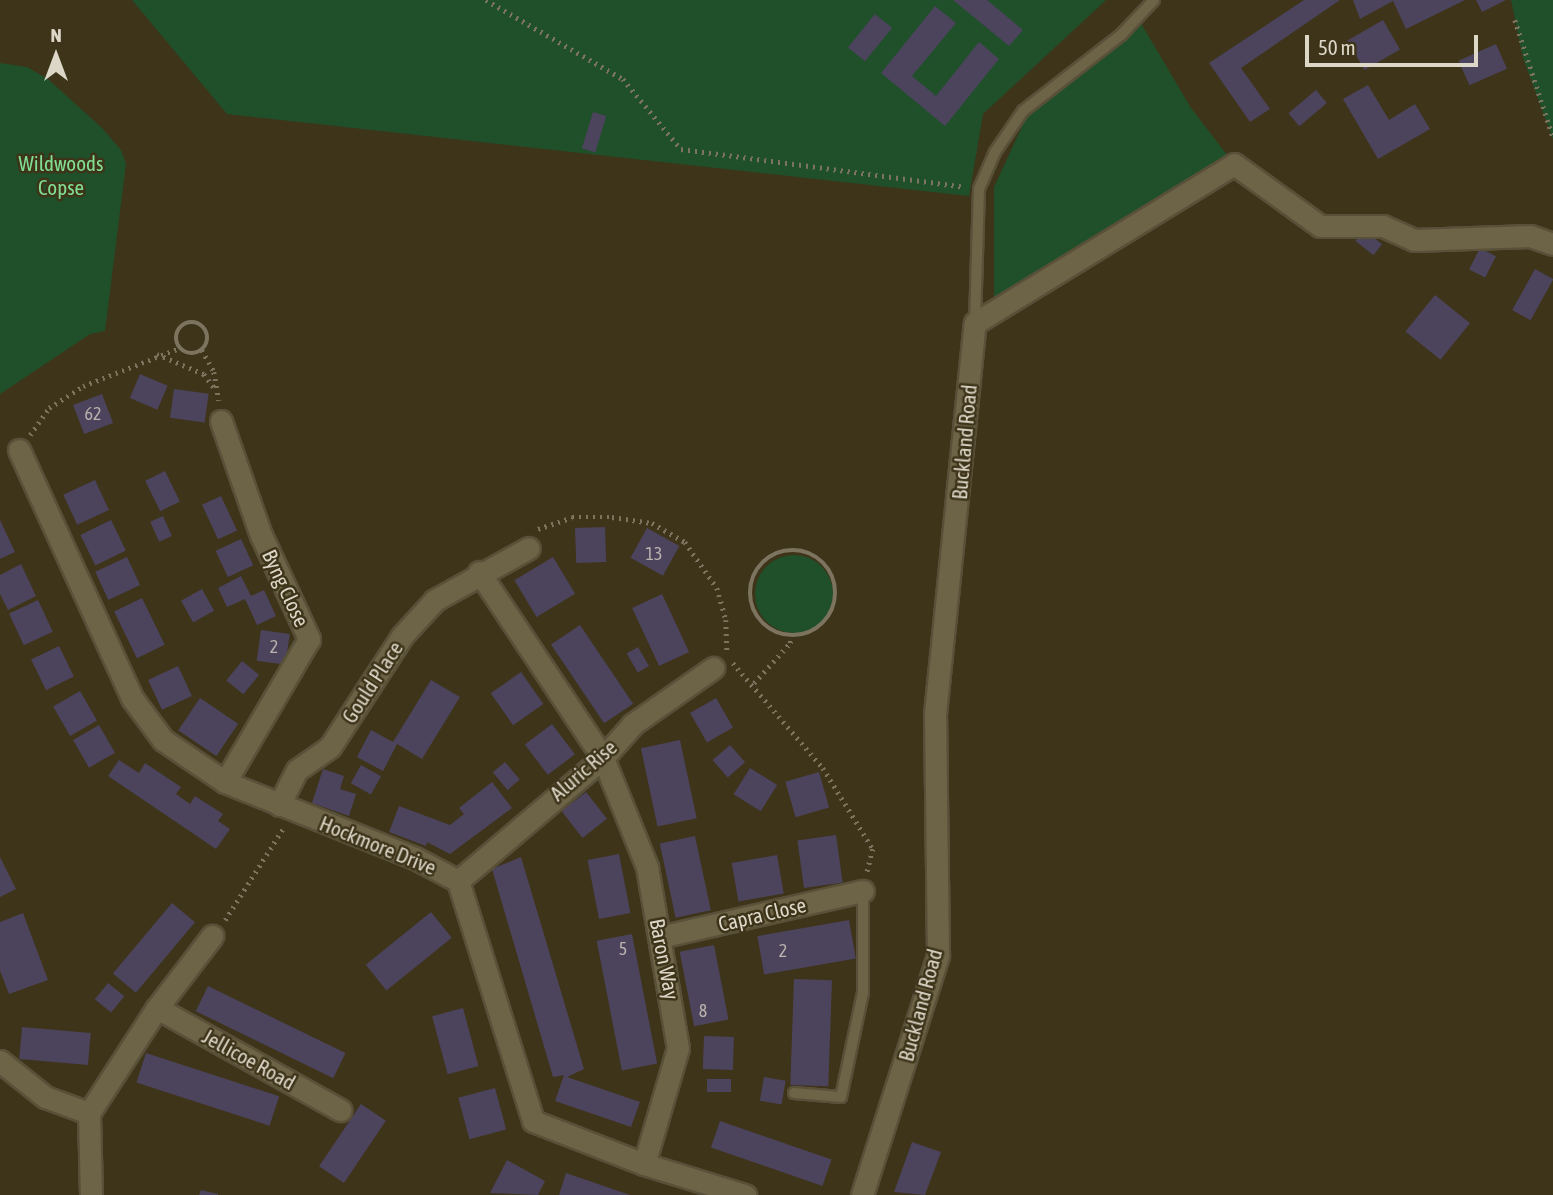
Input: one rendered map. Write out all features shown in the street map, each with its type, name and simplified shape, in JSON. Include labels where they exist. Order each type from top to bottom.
[{"type":"street","points":[[975,323],[1234,164],[1320,226],[1383,226],[1414,240],[1530,236],[1553,244]]},
{"type":"street","name":"Buckland Road","points":[[862,1195],[938,955],[935,714],[975,323]]},
{"type":"street","name":"Byng Close","points":[[221,421],[261,535],[309,639],[225,782]]},
{"type":"street","name":"Hockmore Drive","points":[[19,450],[132,698],[163,740],[225,782],[415,858],[458,881],[533,1121],[644,1164],[744,1195]]},
{"type":"street","name":"Gould Place","points":[[285,808],[297,770],[330,747],[402,636],[435,600],[479,572],[529,548]]},
{"type":"street","points":[[479,572],[603,758]]},
{"type":"street","name":"Aluric Rise","points":[[458,881],[603,758],[633,724],[713,668]]},
{"type":"street","name":"Baron Way","points":[[603,758],[647,867],[678,1048],[644,1164]]},
{"type":"street","name":"Capra Close","points":[[660,937],[863,891]]},
{"type":"street","points":[[91,1195],[89,1113],[157,1008],[212,936]]},
{"type":"street","name":"Jellicoe Road","points":[[157,1008],[340,1110]]},
{"type":"street","points":[[0,1061],[45,1097],[89,1113]]},
{"type":"lane","points":[[975,323],[979,189],[995,152],[1023,111],[1121,35],[1154,0]]},
{"type":"lane","points":[[794,1093],[841,1097],[863,993],[863,891]]},
{"type":"path","points":[[486,0],[623,79],[681,149],[979,189]]},
{"type":"path","points":[[1515,20],[1553,137]]},
{"type":"path","points":[[180,348],[178,331],[196,323],[207,334],[202,350],[218,394],[221,421]]},
{"type":"path","points":[[19,450],[49,408],[83,386],[157,354],[180,348],[189,354],[202,350]]},
{"type":"path","points":[[157,354],[204,374],[218,394]]},
{"type":"path","points":[[754,683],[791,637],[804,635],[826,622],[837,599],[828,567],[800,550],[776,553],[765,560],[751,582],[749,595],[758,619],[779,634],[791,637]]},
{"type":"path","points":[[212,936],[271,852],[285,808]]},
{"type":"green space","points":[[132,0],[1106,0],[983,114],[969,196],[227,114]]},
{"type":"green space","points":[[1511,0],[1553,0],[1553,139],[1523,58]]},
{"type":"green space","points":[[1139,20],[1191,108],[1234,164],[994,300],[994,187],[1026,118]]},
{"type":"green space","name":"Wildwoods Copse","points":[[0,63],[27,67],[48,79],[103,129],[121,150],[126,164],[105,331],[90,334],[0,394]]},
{"type":"green space","points":[[786,555],[802,555],[816,561],[827,572],[833,586],[833,602],[827,616],[816,627],[802,633],[786,633],[772,627],[761,616],[755,602],[755,586],[761,572],[772,561]]},
{"type":"building","points":[[953,0],[987,0],[1023,30],[1009,46]]},
{"type":"building","points":[[1304,0],[1340,0],[1241,68],[1270,109],[1250,122],[1209,63]]},
{"type":"building","points":[[1353,0],[1465,0],[1406,29],[1393,1],[1360,19]]},
{"type":"building","points":[[1476,0],[1506,0],[1482,12]]},
{"type":"building","points":[[935,6],[956,23],[912,76],[936,96],[979,42],[999,59],[945,126],[881,73]]},
{"type":"building","points":[[875,14],[892,28],[865,61],[848,47]]},
{"type":"building","points":[[1383,20],[1400,49],[1364,70],[1347,40]]},
{"type":"building","points":[[1496,44],[1507,69],[1470,85],[1459,61]]},
{"type":"building","points":[[1368,85],[1389,120],[1415,104],[1430,129],[1378,159],[1343,99]]},
{"type":"building","points":[[1316,90],[1327,103],[1299,126],[1288,113]]},
{"type":"building","points":[[593,112],[606,116],[595,152],[582,148]]},
{"type":"building","points":[[1364,230],[1382,244],[1374,255],[1355,241]]},
{"type":"building","points":[[1480,248],[1496,256],[1485,278],[1469,269]]},
{"type":"building","points":[[1535,269],[1553,280],[1531,320],[1512,310]]},
{"type":"building","points":[[1435,295],[1470,323],[1440,360],[1405,332]]},
{"type":"building","points":[[140,374],[168,386],[157,410],[130,398]]},
{"type":"building","points":[[174,389],[209,394],[205,423],[170,418]]},
{"type":"building","points":[[102,394],[113,423],[84,434],[73,405]]},
{"type":"building","points":[[165,471],[180,502],[160,511],[145,481]]},
{"type":"building","points":[[95,480],[109,510],[77,525],[63,495]]},
{"type":"building","points":[[221,496],[237,530],[218,539],[202,505]]},
{"type":"building","points":[[163,516],[172,536],[159,542],[150,522]]},
{"type":"building","points":[[0,520],[15,552],[0,559]]},
{"type":"building","points":[[111,520],[126,551],[95,565],[80,535]]},
{"type":"building","points":[[605,527],[606,562],[576,563],[575,528]]},
{"type":"building","points":[[647,528],[679,546],[663,576],[631,558]]},
{"type":"building","points":[[241,539],[253,565],[228,577],[216,551]]},
{"type":"building","points":[[127,557],[140,585],[108,600],[95,572]]},
{"type":"building","points":[[553,557],[575,594],[537,617],[514,580]]},
{"type":"building","points":[[21,564],[36,596],[8,610],[0,594],[0,575]]},
{"type":"building","points":[[241,576],[251,596],[264,590],[276,616],[257,625],[245,599],[227,607],[218,588]]},
{"type":"building","points":[[202,589],[214,611],[193,623],[181,601]]},
{"type":"building","points":[[662,594],[689,652],[659,666],[632,608]]},
{"type":"building","points":[[142,598],[165,645],[137,658],[114,612]]},
{"type":"building","points":[[38,600],[53,632],[24,645],[9,614]]},
{"type":"building","points":[[580,625],[633,704],[604,723],[551,645]]},
{"type":"building","points":[[261,630],[290,634],[285,665],[257,661]]},
{"type":"building","points":[[59,646],[74,677],[46,690],[31,660]]},
{"type":"building","points":[[638,647],[649,666],[638,673],[627,654]]},
{"type":"building","points":[[242,661],[259,675],[243,694],[226,680]]},
{"type":"building","points":[[178,666],[192,696],[162,710],[148,680]]},
{"type":"building","points":[[521,672],[543,704],[513,725],[491,693]]},
{"type":"building","points":[[431,680],[460,697],[422,759],[397,744],[383,771],[357,757],[371,730],[393,742]]},
{"type":"building","points":[[80,691],[97,720],[70,736],[53,706]]},
{"type":"building","points":[[200,698],[238,724],[216,756],[178,730]]},
{"type":"building","points":[[716,698],[733,727],[707,742],[690,713]]},
{"type":"building","points":[[552,724],[575,754],[548,775],[525,744]]},
{"type":"building","points":[[99,725],[115,753],[89,768],[73,740]]},
{"type":"building","points":[[680,740],[697,818],[658,827],[641,748]]},
{"type":"building","points":[[730,745],[745,762],[728,777],[713,760]]},
{"type":"building","points":[[119,760],[139,773],[145,763],[181,787],[176,794],[190,804],[195,796],[223,814],[218,821],[230,829],[216,849],[108,776]]},
{"type":"building","points":[[505,762],[520,780],[508,790],[493,772]]},
{"type":"building","points":[[361,765],[381,776],[371,795],[351,783]]},
{"type":"building","points":[[750,768],[777,785],[761,811],[734,794]]},
{"type":"building","points":[[323,769],[344,776],[340,789],[356,794],[349,816],[312,803]]},
{"type":"building","points":[[819,772],[829,808],[796,817],[785,782]]},
{"type":"building","points":[[492,782],[512,808],[450,854],[427,842],[426,846],[389,832],[399,806],[450,825],[464,814],[459,808]]},
{"type":"building","points":[[586,792],[607,819],[583,838],[562,811]]},
{"type":"building","points":[[836,835],[843,883],[804,888],[797,840]]},
{"type":"building","points":[[695,836],[711,910],[676,918],[660,843]]},
{"type":"building","points":[[619,854],[630,913],[599,919],[588,860]]},
{"type":"building","points":[[777,855],[784,893],[738,901],[732,863]]},
{"type":"building","points":[[0,857],[16,889],[0,897]]},
{"type":"building","points":[[521,857],[584,1069],[567,1077],[640,1102],[631,1127],[555,1101],[564,1075],[553,1077],[492,869]]},
{"type":"building","points":[[172,903],[195,922],[136,993],[113,973]]},
{"type":"building","points":[[431,912],[452,938],[386,991],[366,965]]},
{"type":"building","points":[[23,913],[48,980],[9,994],[0,971],[0,922]]},
{"type":"building","points":[[849,920],[856,958],[764,975],[757,936]]},
{"type":"building","points":[[632,934],[657,1064],[622,1070],[597,941]]},
{"type":"building","points":[[714,945],[729,1020],[694,1026],[680,952]]},
{"type":"building","points":[[794,979],[832,980],[828,1086],[790,1085]]},
{"type":"building","points":[[108,983],[124,996],[111,1013],[95,999]]},
{"type":"building","points":[[208,986],[346,1053],[333,1078],[196,1011]]},
{"type":"building","points":[[463,1008],[479,1066],[448,1074],[432,1016]]},
{"type":"building","points":[[22,1027],[91,1033],[88,1065],[19,1059]]},
{"type":"building","points":[[704,1036],[734,1037],[733,1070],[703,1069]]},
{"type":"building","points":[[146,1053],[279,1096],[270,1126],[136,1082]]},
{"type":"building","points":[[764,1077],[786,1081],[781,1104],[760,1101]]},
{"type":"building","points":[[707,1079],[731,1079],[731,1092],[707,1092]]},
{"type":"building","points":[[495,1088],[506,1130],[469,1139],[458,1098]]},
{"type":"building","points":[[361,1104],[386,1121],[344,1183],[319,1166]]},
{"type":"building","points":[[720,1121],[832,1159],[822,1186],[711,1147]]},
{"type":"building","points":[[912,1142],[941,1152],[925,1195],[894,1192]]},
{"type":"building","points":[[507,1160],[545,1181],[538,1195],[490,1193]]},
{"type":"building","points":[[566,1173],[630,1195],[559,1195]]},
{"type":"building","points":[[201,1190],[218,1194],[218,1195],[199,1195]]}]
